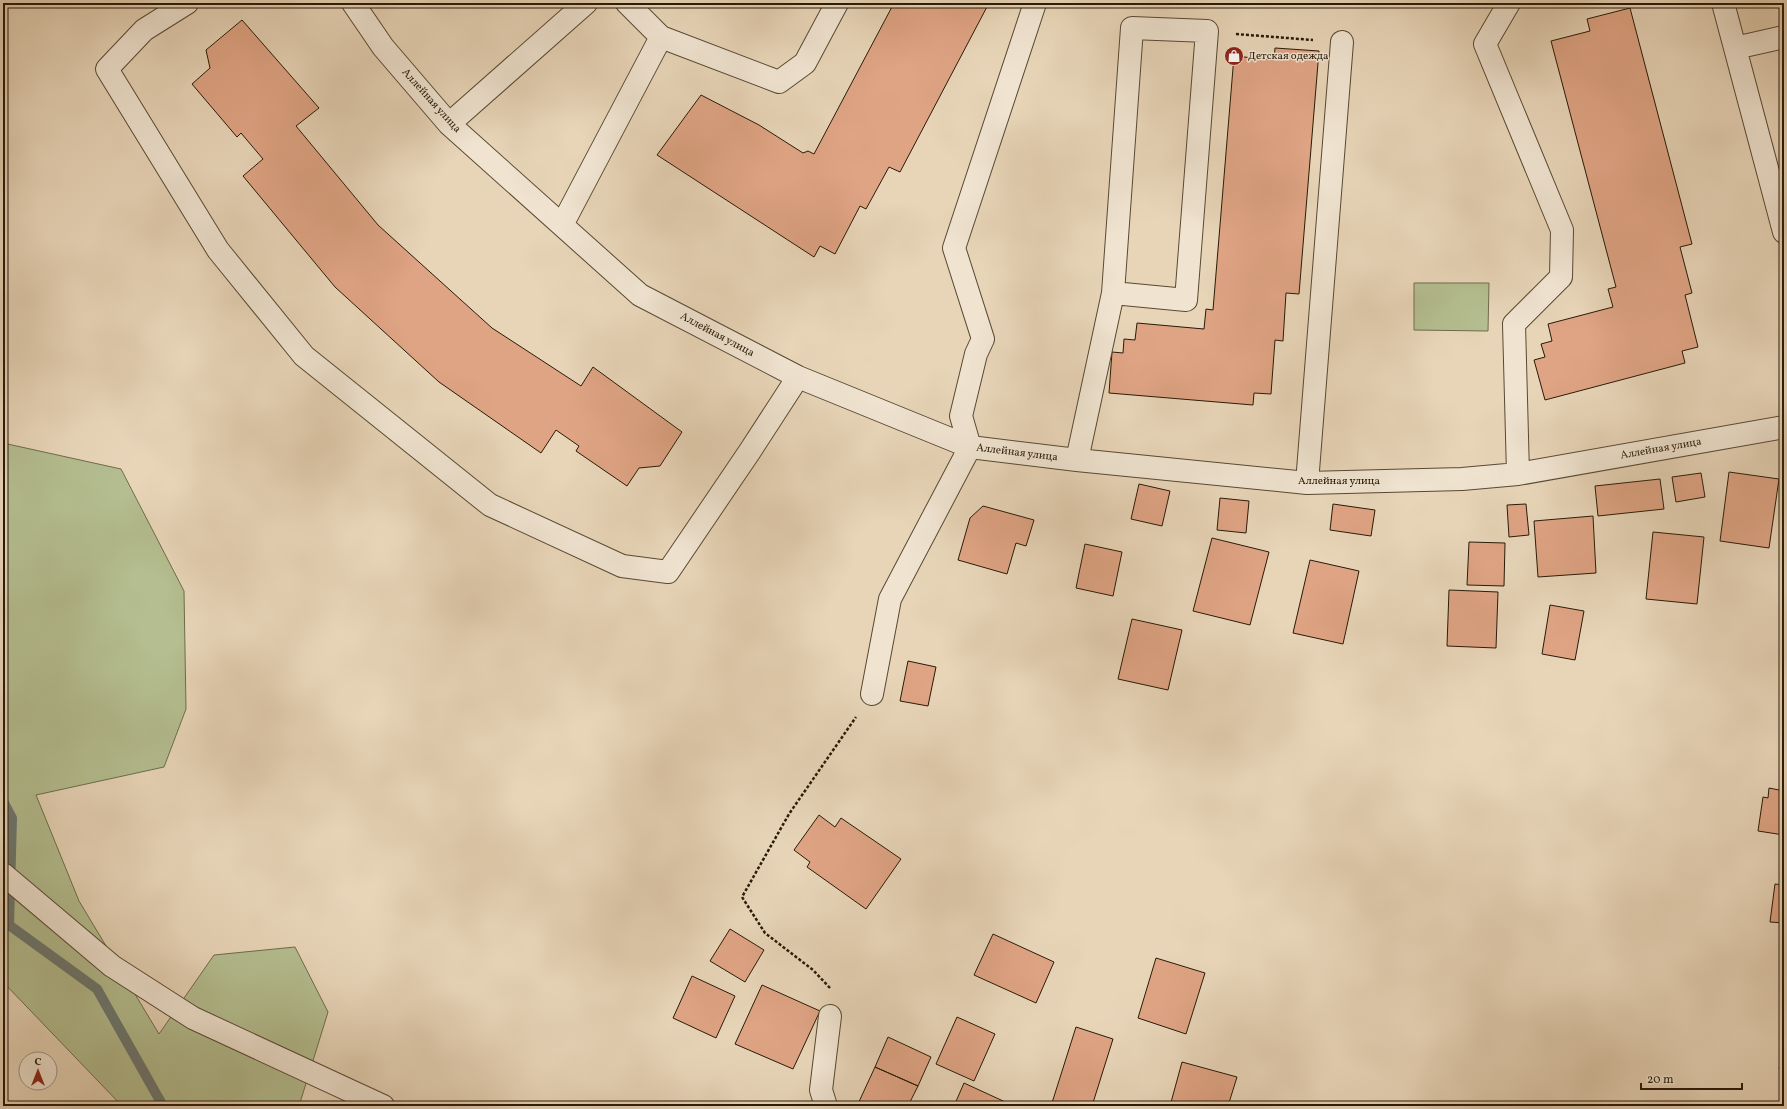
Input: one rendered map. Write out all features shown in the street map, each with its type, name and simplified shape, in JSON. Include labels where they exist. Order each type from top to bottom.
[{"type":"street","points":[[187,3],[144,30],[107,69],[218,250],[304,356],[490,505],[622,566],[668,572],[798,378]]},
{"type":"street","name":"Аллейная улица","points":[[353,3],[383,47],[449,124],[640,294],[798,378],[970,447],[1077,460],[1307,483],[1462,479],[1518,474],[1784,427]]},
{"type":"street","points":[[449,124],[586,3]]},
{"type":"street","points":[[627,3],[661,37],[779,82],[805,63],[837,3]]},
{"type":"street","points":[[872,694],[890,599],[970,447],[961,416],[976,354],[983,339],[954,248],[1035,3]]},
{"type":"street","points":[[1509,3],[1485,44],[1562,230],[1561,277],[1514,324],[1518,474]]},
{"type":"street","points":[[1723,3],[1784,232]]},
{"type":"street","points":[[1077,460],[1113,293],[1132,28],[1207,31],[1186,300],[1113,293]]},
{"type":"street","points":[[562,224],[661,37]]},
{"type":"street","points":[[1735,48],[1784,37]]},
{"type":"street","points":[[1307,483],[1342,42]]},
{"type":"street","points":[[3,874],[112,966],[193,1018],[383,1106]]},
{"type":"street","points":[[826,1106],[821,1090],[830,1016]]},
{"type":"path","points":[[1207,31],[1342,42]]},
{"type":"path","points":[[830,1016],[830,986],[813,970],[765,933],[742,897],[789,814],[872,694]]},
{"type":"green space","points":[[1414,283],[1489,283],[1488,331],[1414,330]]},
{"type":"green space","points":[[3,443],[121,469],[184,591],[186,709],[164,767],[36,795],[79,901],[159,1034],[214,955],[295,947],[328,1012],[299,1106],[122,1106],[3,982]]},
{"type":"building","points":[[894,3],[989,3],[900,172],[889,167],[866,209],[860,206],[835,254],[820,246],[814,257],[657,155],[701,95],[759,125],[803,153],[808,151],[814,154]]},
{"type":"building","points":[[1630,8],[1692,244],[1680,247],[1692,293],[1685,295],[1698,347],[1682,351],[1685,363],[1545,400],[1534,360],[1545,357],[1541,344],[1552,341],[1548,324],[1613,307],[1608,289],[1616,287],[1551,41],[1590,31],[1587,19]]},
{"type":"building","points":[[242,20],[319,108],[296,126],[378,225],[492,328],[581,386],[593,367],[682,432],[660,466],[639,468],[627,486],[576,451],[579,446],[556,430],[541,453],[439,382],[335,287],[243,176],[263,159],[241,133],[237,137],[192,84],[210,68],[206,50]]},
{"type":"building","points":[[1275,48],[1319,51],[1299,294],[1286,293],[1283,341],[1275,340],[1271,394],[1254,393],[1253,405],[1109,393],[1112,352],[1123,353],[1124,339],[1135,340],[1137,323],[1204,329],[1206,309],[1213,310],[1234,56],[1274,60]]},
{"type":"building","points":[[1729,472],[1779,479],[1769,548],[1720,541]]},
{"type":"building","points":[[1701,473],[1705,497],[1676,502],[1672,477]]},
{"type":"building","points":[[1660,479],[1664,509],[1598,516],[1595,486]]},
{"type":"building","points":[[1139,484],[1170,491],[1162,526],[1131,519]]},
{"type":"building","points":[[1220,498],[1249,501],[1246,533],[1217,530]]},
{"type":"building","points":[[1333,504],[1375,510],[1371,536],[1330,530]]},
{"type":"building","points":[[1526,504],[1529,535],[1509,537],[1507,505]]},
{"type":"building","points":[[983,506],[1034,520],[1026,546],[1016,543],[1007,574],[958,560],[970,518]]},
{"type":"building","points":[[1593,516],[1596,573],[1538,577],[1534,521]]},
{"type":"building","points":[[1653,532],[1704,537],[1697,604],[1646,599]]},
{"type":"building","points":[[1212,538],[1269,552],[1250,625],[1193,611]]},
{"type":"building","points":[[1469,542],[1505,543],[1504,586],[1467,585]]},
{"type":"building","points":[[1085,544],[1122,552],[1113,596],[1076,588]]},
{"type":"building","points":[[1310,560],[1359,571],[1343,644],[1293,633]]},
{"type":"building","points":[[1449,590],[1498,592],[1496,648],[1447,646]]},
{"type":"building","points":[[1550,605],[1584,611],[1575,660],[1542,654]]},
{"type":"building","points":[[1132,619],[1182,630],[1168,690],[1118,679]]},
{"type":"building","points":[[908,661],[936,667],[928,706],[900,701]]},
{"type":"building","points":[[1769,788],[1784,791],[1784,835],[1758,831],[1763,797],[1768,798]]},
{"type":"building","points":[[819,815],[835,827],[841,818],[901,859],[866,909],[807,867],[810,862],[794,850]]},
{"type":"building","points":[[1775,884],[1784,885],[1784,923],[1770,922]]},
{"type":"building","points":[[730,929],[764,950],[745,982],[710,961]]},
{"type":"building","points":[[993,934],[1054,962],[1036,1003],[974,975]]},
{"type":"building","points":[[1156,958],[1205,973],[1186,1034],[1138,1018]]},
{"type":"building","points":[[692,976],[735,996],[716,1038],[673,1018]]},
{"type":"building","points":[[762,985],[820,1011],[793,1069],[735,1044]]},
{"type":"building","points":[[957,1017],[995,1034],[974,1081],[936,1064]]},
{"type":"building","points":[[1076,1027],[1113,1039],[1092,1106],[1051,1106]]},
{"type":"building","points":[[888,1037],[931,1057],[918,1086],[875,1067]]},
{"type":"building","points":[[1784,1042],[1784,1070],[1779,1069]]},
{"type":"building","points":[[1182,1062],[1237,1077],[1228,1106],[1170,1106]]},
{"type":"building","points":[[875,1067],[918,1086],[908,1106],[857,1106]]},
{"type":"building","points":[[964,1083],[1014,1106],[954,1106]]},
{"type":"waterway","points":[[3,801],[12,818],[9,925],[97,989],[163,1106]]},
{"type":"place","name":"Детская одежда","points":[[1234,56]]}]
